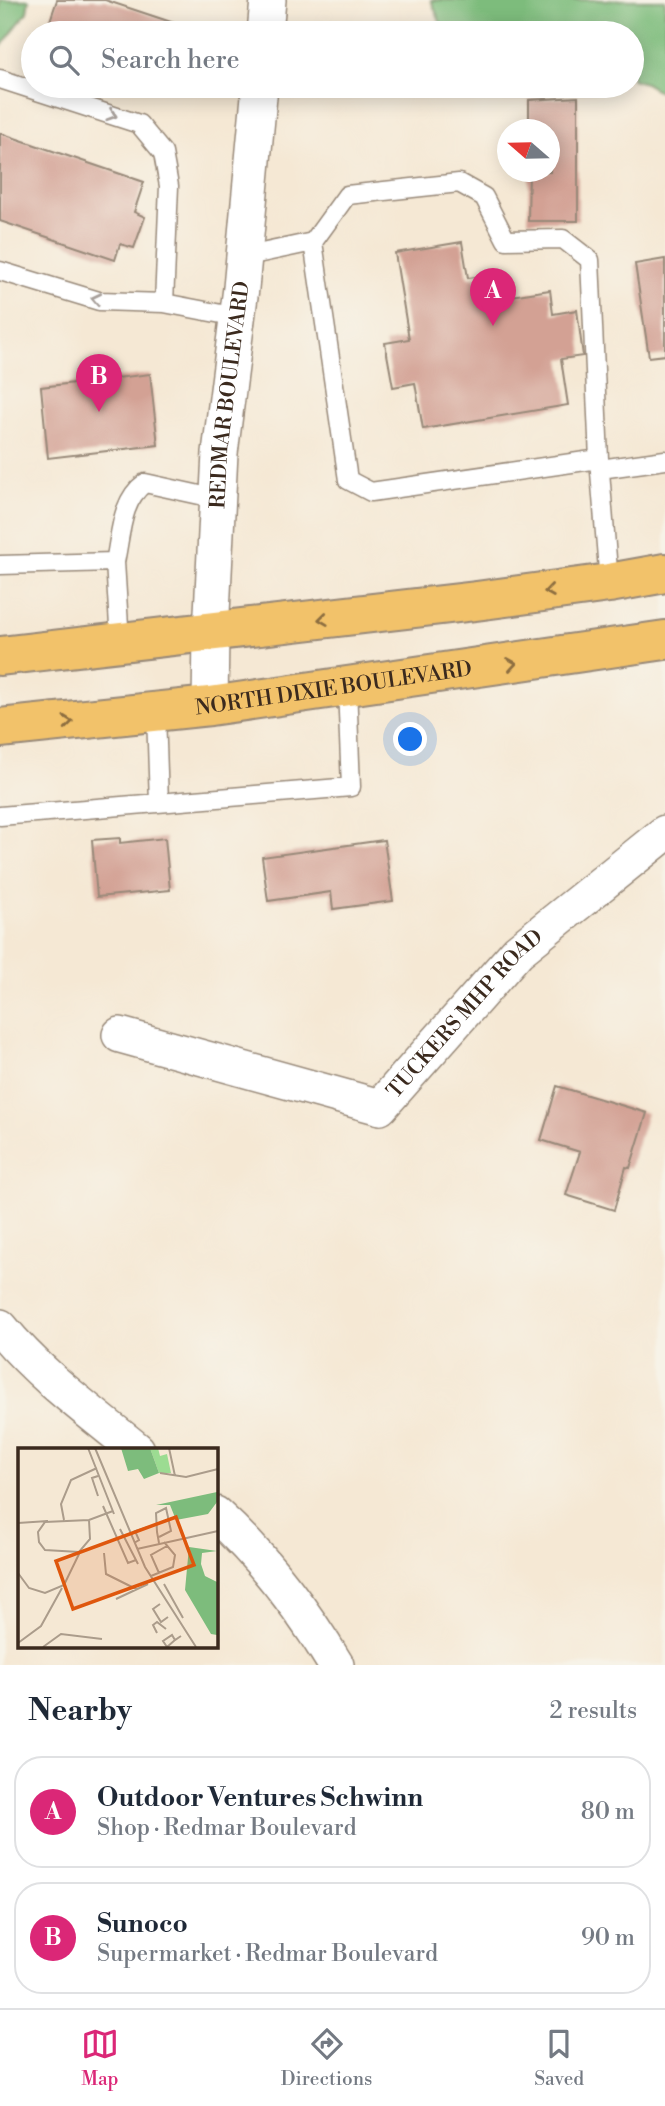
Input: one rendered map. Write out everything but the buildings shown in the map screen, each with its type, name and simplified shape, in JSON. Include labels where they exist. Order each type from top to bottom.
[{"type":"highway","points":[[0,656],[476,601],[665,573]]},
{"type":"highway","name":"NORTH DIXIE BOULEVARD","points":[[0,728],[210,706],[665,640]]},
{"type":"street","points":[[266,21],[268,0]]},
{"type":"street","name":"REDMAR BOULEVARD","points":[[210,706],[220,453],[237,317],[259,98]]},
{"type":"street","name":"TUCKERS MHP ROAD","points":[[120,1035],[380,1107],[517,951],[665,833]]},
{"type":"street","points":[[0,1326],[16,1347],[60,1388],[135,1448]]},
{"type":"street","points":[[217,1516],[235,1532],[273,1576],[320,1638],[335,1665]]},
{"type":"lane","points":[[0,79],[21,86]]},
{"type":"lane","points":[[59,98],[139,124],[163,153],[169,186],[164,303]]},
{"type":"lane","points":[[243,257],[313,242],[347,195],[459,183],[484,197],[506,240],[563,239],[590,260],[609,583]]},
{"type":"lane","points":[[313,242],[348,480],[371,492],[600,464],[665,460]]},
{"type":"lane","points":[[0,271],[99,301],[164,303],[237,317]]},
{"type":"lane","points":[[120,642],[115,562],[127,503],[135,490],[145,483],[218,499]]},
{"type":"lane","points":[[0,565],[115,562]]},
{"type":"lane","points":[[0,816],[351,787],[347,687]]},
{"type":"lane","points":[[156,713],[159,803]]},
{"type":"green space","points":[[0,0],[29,0],[27,12],[0,48]]},
{"type":"green space","points":[[431,0],[665,0],[665,95],[644,83],[644,21],[440,21]]},
{"type":"place","name":"Outdoor Ventures Schwinn","points":[[493,326]]},
{"type":"place","name":"Sunoco","points":[[99,412]]}]
